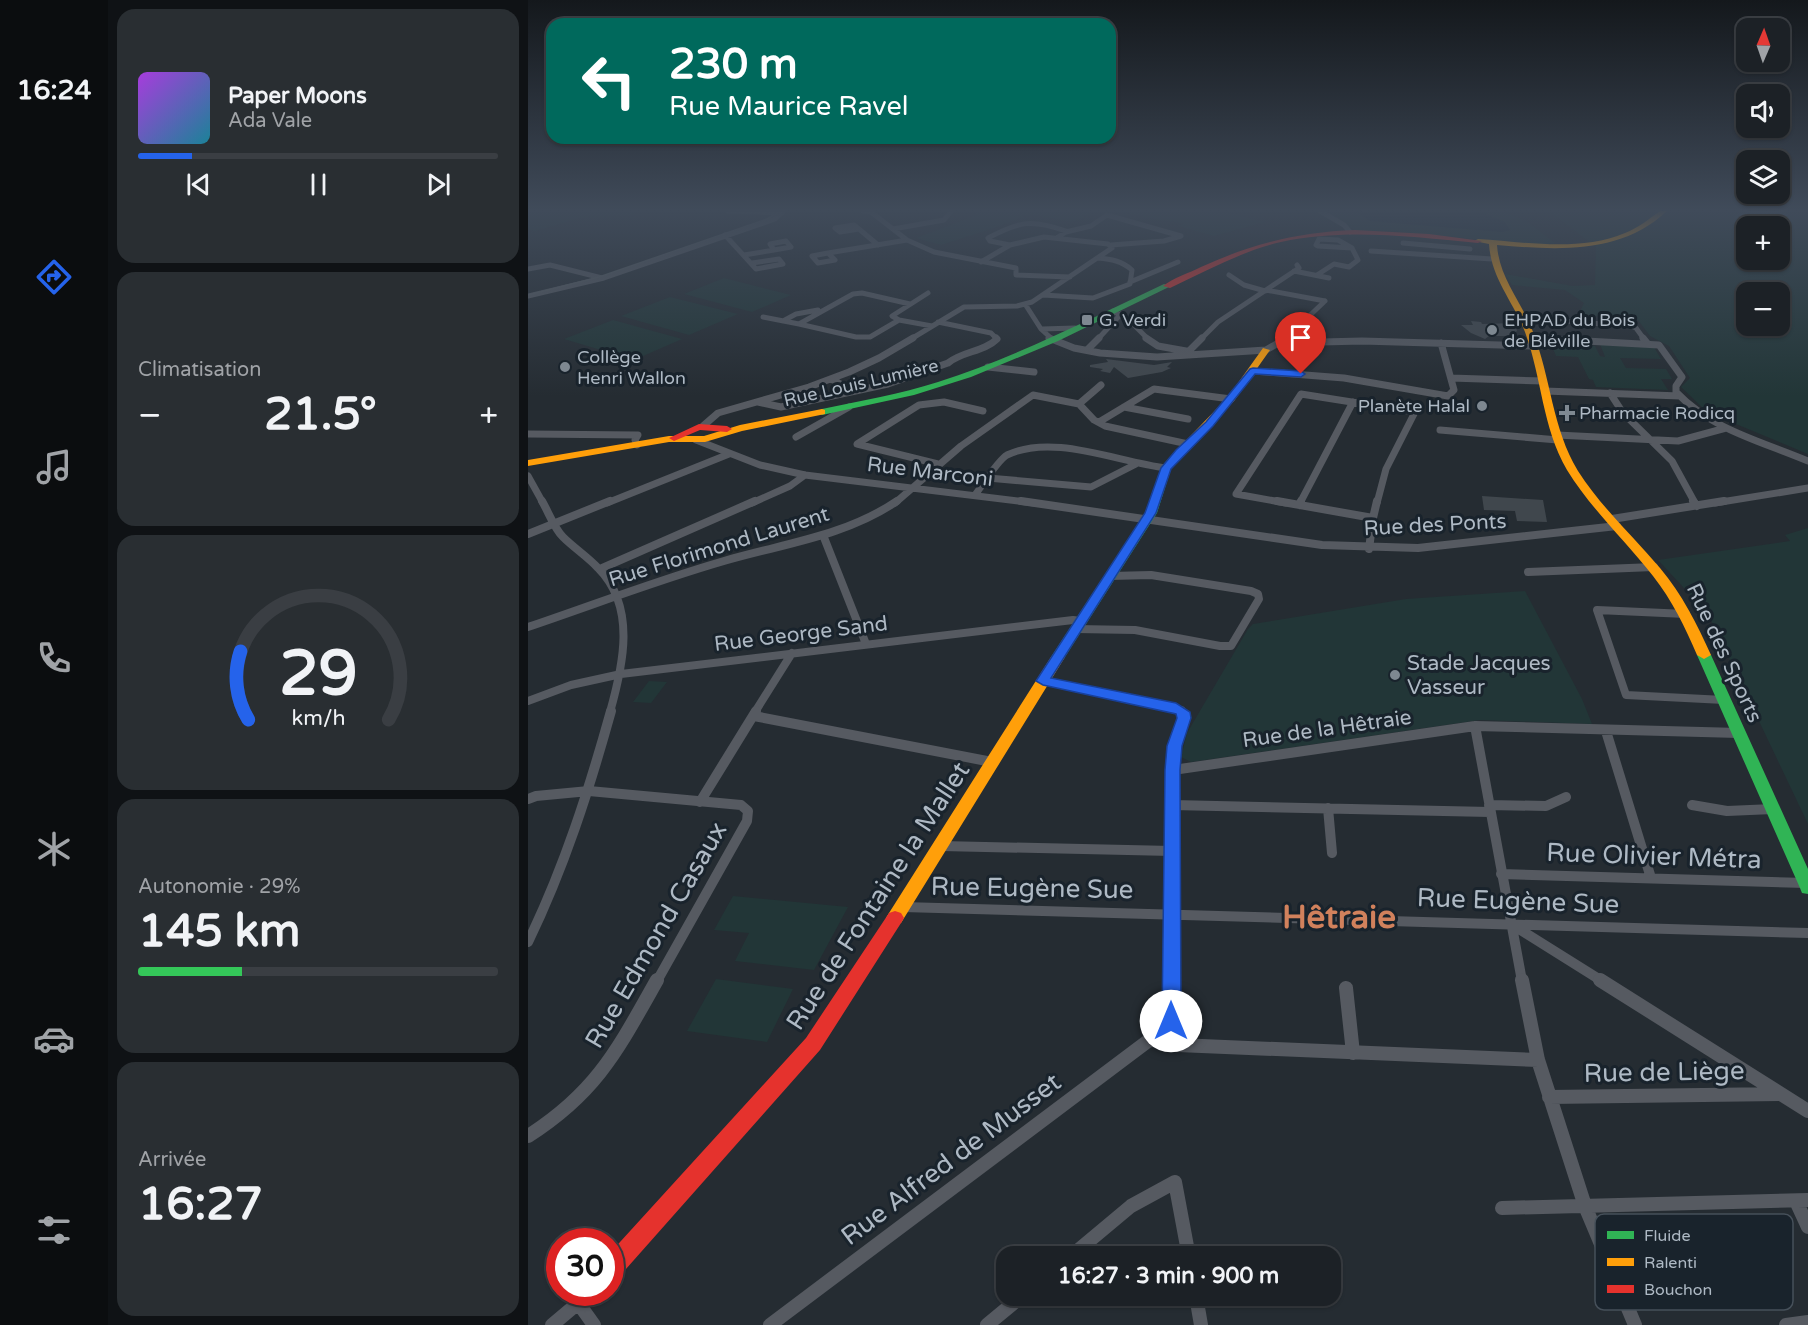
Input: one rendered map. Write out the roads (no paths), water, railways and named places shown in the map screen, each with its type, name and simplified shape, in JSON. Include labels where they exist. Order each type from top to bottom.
[{"type":"street","points":[[582,273],[604,278]]},
{"type":"street","points":[[528,296],[619,273]]},
{"type":"street","points":[[1016,273],[1016,275],[1056,274],[1070,277]]},
{"type":"street","points":[[703,436],[712,416],[831,379],[879,358],[964,307],[1025,304],[1076,273]]},
{"type":"street","points":[[1130,282],[1132,273]]},
{"type":"street","points":[[1043,295],[1093,298],[1108,294],[1130,282],[1148,278],[1155,273]]},
{"type":"street","name":"Rue Louis Lumière","points":[[528,463],[703,436],[915,392],[988,367],[1047,334],[1081,326],[1117,313],[1199,273]]},
{"type":"street","points":[[1187,353],[1218,321],[1289,273]]},
{"type":"street","points":[[1310,273],[1329,278]]},
{"type":"street","name":"Rue des Sports","points":[[1499,273],[1532,342],[1564,454],[1579,479],[1673,591],[1686,614],[1807,886]]},
{"type":"street","points":[[1025,304],[1047,334],[1110,355],[1266,350],[1281,343],[1325,301],[1265,290],[1236,281],[1229,275]]},
{"type":"street","points":[[799,324],[858,293],[910,304]]},
{"type":"street","points":[[758,402],[781,407],[841,395],[852,390],[919,375],[948,363],[955,357],[992,344],[997,339],[992,333],[899,320],[892,316],[928,293]]},
{"type":"street","points":[[783,321],[796,314],[823,310]]},
{"type":"street","points":[[1088,349],[1112,324],[1117,313],[1137,326],[1150,341],[1161,347],[1187,353]]},
{"type":"street","points":[[763,317],[856,337],[870,337],[899,320]]},
{"type":"street","points":[[1522,318],[1631,326],[1636,328],[1647,343]]},
{"type":"street","points":[[1281,343],[1330,340],[1502,345],[1532,342],[1647,343],[1663,348],[1682,377],[1676,386],[1680,396],[1705,416],[1726,428],[1808,460]]},
{"type":"street","points":[[1253,371],[1344,378],[1448,396],[1454,390],[1441,343]]},
{"type":"street","points":[[975,495],[1005,456],[1047,446],[1085,451],[1136,464],[1166,468],[1231,399],[1266,350]]},
{"type":"street","name":"Rue Louis Lumière","points":[[988,367],[1034,372]]},
{"type":"street","points":[[1451,378],[1544,386],[1574,392],[1680,396]]},
{"type":"street","points":[[831,379],[852,390]]},
{"type":"street","points":[[1101,385],[1079,404],[1099,422],[1188,444]]},
{"type":"street","points":[[1099,422],[1154,389],[1231,399]]},
{"type":"street","points":[[1610,393],[1622,414],[1671,460],[1697,506]]},
{"type":"street","points":[[1370,549],[1373,518],[1386,469],[1415,412],[1300,394],[1236,494],[1373,518]]},
{"type":"street","name":"Rue Florimond Laurent","points":[[530,624],[729,559],[823,536],[861,521],[890,507],[938,464],[989,424],[1033,395],[1079,404]]},
{"type":"street","points":[[938,464],[857,444],[919,405],[944,402],[983,411]]},
{"type":"street","points":[[1299,505],[1353,402]]},
{"type":"street","points":[[796,437],[849,407]]},
{"type":"street","points":[[1124,407],[1188,419]]},
{"type":"street","points":[[1440,430],[1558,438],[1678,441],[1726,428]]},
{"type":"street","points":[[528,434],[638,435],[635,440],[637,445]]},
{"type":"street","name":"Rue Marconi","points":[[703,436],[729,454],[760,465],[805,475],[1148,518]]},
{"type":"street","points":[[528,534],[729,454]]},
{"type":"street","points":[[988,478],[1091,487],[1136,464]]},
{"type":"street","name":"Rue de Fontaine la Mallet","points":[[624,1254],[813,1044],[903,907],[1043,681],[1148,518],[1166,468]]},
{"type":"street","points":[[600,569],[790,486],[805,475]]},
{"type":"street","points":[[528,476],[562,536],[600,569],[617,597],[625,633],[621,674],[589,791],[549,899],[528,942]]},
{"type":"street","name":"Rue des Ponts","points":[[1148,518],[1302,543],[1370,549],[1438,547],[1615,523],[1697,506],[1808,488]]},
{"type":"street","points":[[823,536],[866,644]]},
{"type":"street","points":[[1528,572],[1654,567]]},
{"type":"street","name":"Rue George Sand","points":[[528,701],[571,685],[621,674],[1073,620],[1079,625],[1135,630],[1220,646],[1231,645],[1259,598],[1258,594],[1251,591],[1151,574],[1110,576]]},
{"type":"street","points":[[1686,614],[1597,610],[1626,695],[1724,700]]},
{"type":"street","points":[[700,802],[792,653]]},
{"type":"street","points":[[1043,681],[1176,708],[1183,712],[1184,718],[1174,746],[1173,770],[1171,1021],[1163,1038],[1178,1045],[1538,1060]]},
{"type":"street","points":[[754,716],[992,762]]},
{"type":"street","points":[[1475,726],[1510,923],[1538,1060],[1585,1206],[1595,1230]]},
{"type":"street","name":"Rue de la Hêtraie","points":[[1173,770],[1475,726],[1739,733]]},
{"type":"street","points":[[1606,731],[1651,878]]},
{"type":"street","name":"Rue Edmond Casaux","points":[[528,799],[536,796],[589,791],[741,805],[748,811],[747,821],[616,1053],[596,1081],[561,1115],[528,1136]]},
{"type":"street","points":[[1172,805],[1489,808],[1546,806],[1566,797]]},
{"type":"street","points":[[1692,805],[1727,812],[1773,809]]},
{"type":"street","points":[[1328,808],[1332,853]]},
{"type":"street","points":[[941,846],[1172,851]]},
{"type":"street","name":"Rue Olivier Métra","points":[[1501,874],[1651,878],[1807,886]]},
{"type":"street","name":"Rue Eugène Sue","points":[[903,907],[1808,933]]},
{"type":"street","points":[[1510,923],[1808,1111]]},
{"type":"street","points":[[1346,988],[1353,1053]]},
{"type":"street","name":"Rue Alfred de Musset","points":[[770,1325],[1148,1041],[1163,1038]]},
{"type":"street","name":"Rue de Liège","points":[[1549,1097],[1780,1094]]},
{"type":"street","points":[[1083,1246],[1131,1206],[1175,1182],[1187,1246]]},
{"type":"street","points":[[1502,1208],[1802,1201],[1808,1227]]},
{"type":"street","points":[[552,1325],[575,1306]]},
{"type":"street","points":[[587,1306],[594,1325]]},
{"type":"street","points":[[987,1325],[1010,1306]]},
{"type":"street","points":[[1198,1306],[1201,1325]]},
{"type":"street","points":[[1629,1310],[1635,1325]]},
{"type":"street","points":[[1786,1325],[1808,1322]]},
{"type":"tram line","points":[[528,295],[611,273]]},
{"type":"place","name":"G. Verdi","points":[[1087,320]]},
{"type":"place","name":"EHPAD du Bois de Bléville","points":[[1492,330]]},
{"type":"place","name":"Collège Henri Wallon","points":[[565,367]]},
{"type":"place","name":"Planète Halal","points":[[1482,406]]},
{"type":"place","name":"Pharmacie Rodicq","points":[[1567,413]]},
{"type":"place","name":"Stade Jacques Vasseur","points":[[1395,675]]},
{"type":"district","name":"Hêtraie","points":[[1339,917]]}]
